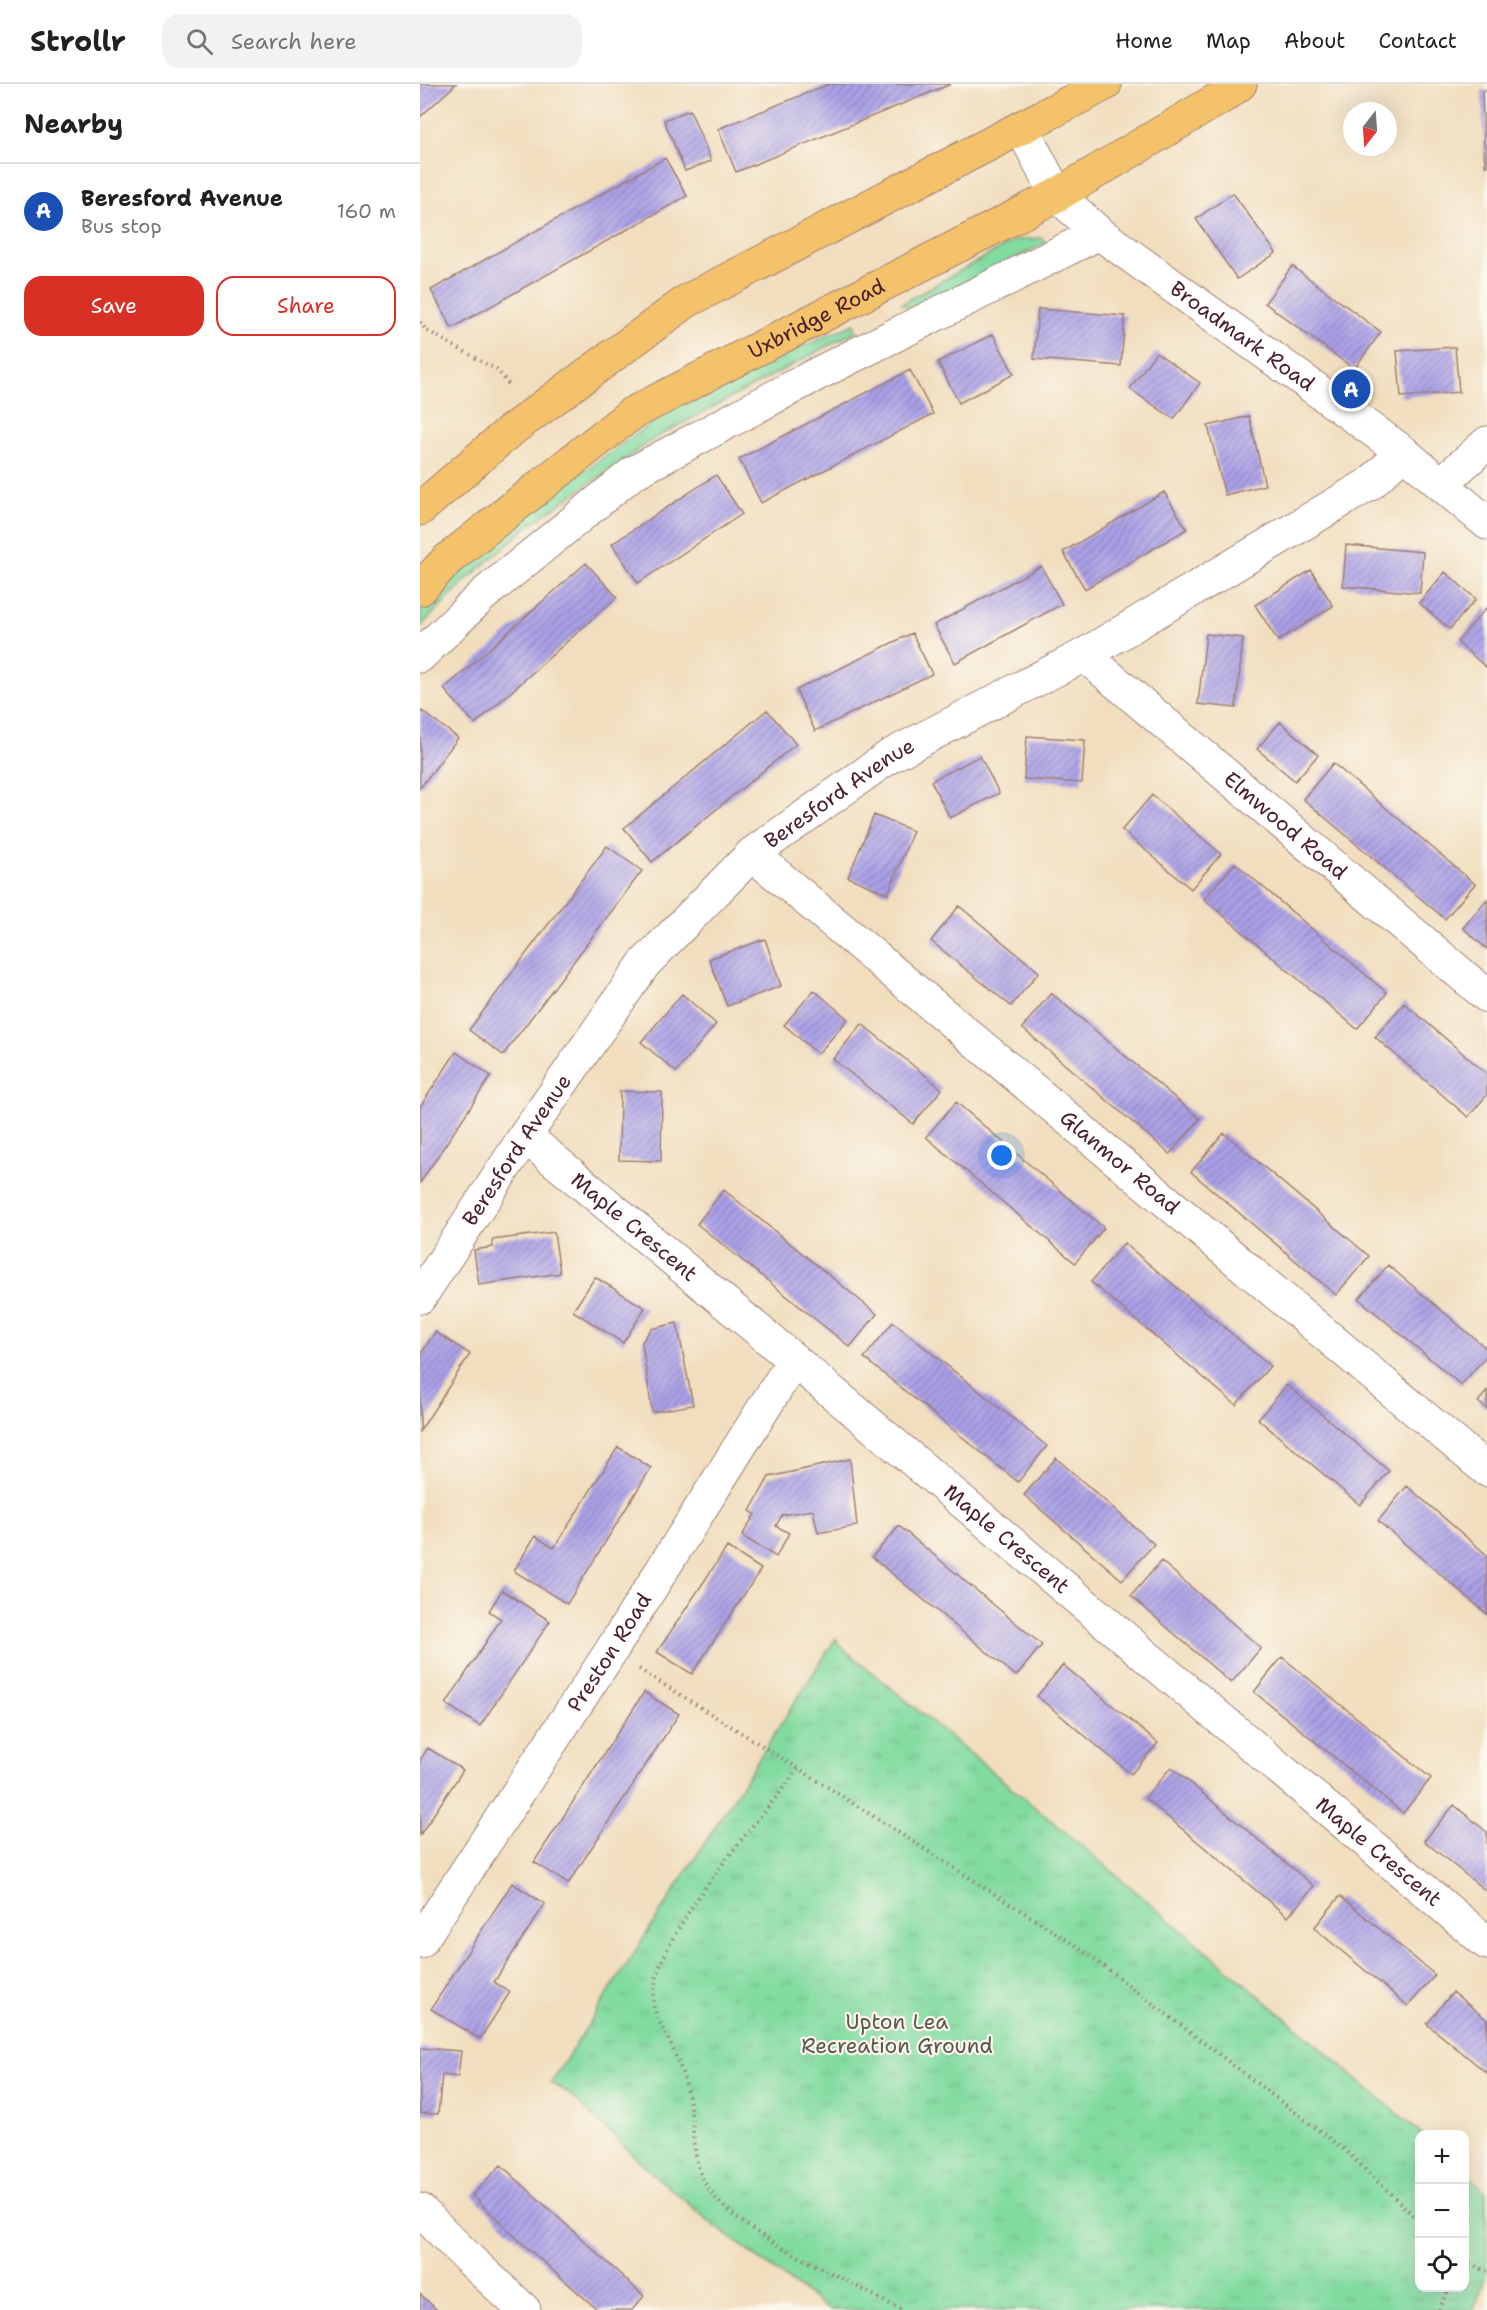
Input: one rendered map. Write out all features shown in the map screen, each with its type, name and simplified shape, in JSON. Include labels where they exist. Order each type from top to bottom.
[{"type":"main road","points":[[420,509],[510,431],[687,302],[1105,84]]},
{"type":"main road","name":"Uxbridge Road","points":[[420,589],[447,560],[631,414],[1057,195],[1240,84]]},
{"type":"street","name":"Broadmark Road","points":[[1022,129],[1057,195],[1099,233],[1403,452],[1487,523]]},
{"type":"street","points":[[420,656],[483,595],[633,473],[817,374],[1099,233]]},
{"type":"street","points":[[1441,484],[1487,443]]},
{"type":"street","name":"Beresford Avenue","points":[[420,1297],[525,1136],[644,964],[752,854],[890,756],[1084,655],[1371,483],[1403,452]]},
{"type":"street","name":"Elmwood Road","points":[[1084,655],[1487,996]]},
{"type":"street","name":"Glanmor Road","points":[[752,854],[1487,1470]]},
{"type":"street","name":"Maple Crescent","points":[[525,1136],[1487,1943]]},
{"type":"street","name":"Preston Road","points":[[420,1942],[611,1652],[794,1360]]},
{"type":"street","points":[[420,2210],[524,2310]]},
{"type":"path","points":[[420,322],[426,330],[497,370],[532,415]]},
{"type":"path","points":[[635,1667],[1081,1949],[1347,2152],[1415,2218]]},
{"type":"path","points":[[798,1768],[715,1877],[676,1933],[660,1968],[654,2005],[660,2024],[684,2076],[693,2117],[698,2166],[711,2192],[727,2209],[765,2238],[901,2310]]},
{"type":"path","points":[[1469,2264],[1487,2271]]},
{"type":"path","points":[[1439,2310],[1447,2292]]},
{"type":"green space","points":[[1042,238],[1046,243],[912,309],[901,304],[1015,240]]},
{"type":"green space","points":[[854,324],[856,331],[657,437],[528,526],[462,584],[420,627],[420,609],[535,506],[691,395]]},
{"type":"green space","name":"Upton Lea Recreation Ground","points":[[836,1638],[839,1645],[1088,1851],[1417,2130],[1415,2130],[1415,2292],[1469,2292],[1469,2176],[1486,2192],[1487,2271],[1474,2310],[829,2310],[716,2227],[652,2173],[567,2092],[551,2083]]},
{"type":"building","points":[[420,84],[456,84],[420,117]]},
{"type":"building","points":[[829,84],[951,84],[736,172],[718,129]]},
{"type":"building","points":[[1487,90],[1487,166],[1485,166],[1482,91]]},
{"type":"building","points":[[690,110],[711,161],[685,171],[664,120]]},
{"type":"building","points":[[665,158],[687,196],[452,328],[431,290]]},
{"type":"building","points":[[1233,193],[1276,253],[1237,279],[1196,219]]},
{"type":"building","points":[[1292,266],[1381,332],[1354,369],[1265,303]]},
{"type":"building","points":[[1038,309],[1125,316],[1121,366],[1034,359]]},
{"type":"building","points":[[993,334],[1014,374],[959,403],[938,362]]},
{"type":"building","points":[[1455,347],[1459,392],[1401,397],[1397,351]]},
{"type":"building","points":[[1156,352],[1200,383],[1174,419],[1130,389]]},
{"type":"building","points":[[910,370],[933,414],[761,503],[739,459]]},
{"type":"building","points":[[1249,416],[1265,485],[1225,495],[1208,426]]},
{"type":"building","points":[[716,475],[742,514],[638,583],[612,544]]},
{"type":"building","points":[[1164,492],[1187,529],[1085,589],[1063,552]]},
{"type":"building","points":[[1346,545],[1423,552],[1420,593],[1343,586]]},
{"type":"building","points":[[586,563],[617,597],[475,724],[444,689]]},
{"type":"building","points":[[1041,566],[1062,604],[955,663],[934,625]]},
{"type":"building","points":[[1311,570],[1333,606],[1278,641],[1255,605]]},
{"type":"building","points":[[1445,572],[1476,599],[1450,629],[1419,603]]},
{"type":"building","points":[[1487,607],[1487,668],[1457,642]]},
{"type":"building","points":[[912,633],[932,674],[815,731],[796,690]]},
{"type":"building","points":[[1206,634],[1243,638],[1236,708],[1198,704]]},
{"type":"building","points":[[767,710],[796,744],[652,862],[624,828]]},
{"type":"building","points":[[422,711],[458,738],[420,788],[420,714]]},
{"type":"building","points":[[1280,722],[1318,755],[1295,781],[1257,749]]},
{"type":"building","points":[[1027,736],[1085,740],[1082,783],[1024,779]]},
{"type":"building","points":[[980,756],[999,793],[950,818],[931,781]]},
{"type":"building","points":[[1333,763],[1475,884],[1445,919],[1303,799]]},
{"type":"building","points":[[1152,795],[1221,854],[1191,889],[1122,830]]},
{"type":"building","points":[[874,815],[913,831],[888,894],[848,877]]},
{"type":"building","points":[[607,846],[642,871],[503,1055],[469,1030]]},
{"type":"building","points":[[1235,863],[1387,993],[1357,1029],[1204,899]]},
{"type":"building","points":[[1487,899],[1487,949],[1463,928]]},
{"type":"building","points":[[959,906],[1039,972],[1011,1006],[931,941]]},
{"type":"building","points":[[765,939],[781,986],[727,1006],[709,959]]},
{"type":"building","points":[[814,990],[848,1019],[818,1054],[784,1025]]},
{"type":"building","points":[[1051,993],[1200,1119],[1170,1154],[1022,1028]]},
{"type":"building","points":[[682,994],[716,1024],[676,1072],[641,1042]]},
{"type":"building","points":[[1404,1003],[1487,1074],[1487,1095],[1468,1117],[1375,1037]]},
{"type":"building","points":[[862,1024],[942,1089],[913,1124],[833,1059]]},
{"type":"building","points":[[456,1052],[491,1076],[420,1183],[420,1107]]},
{"type":"building","points":[[620,1091],[662,1092],[661,1161],[619,1160]]},
{"type":"building","points":[[956,1102],[1104,1228],[1075,1263],[926,1137]]},
{"type":"building","points":[[1224,1133],[1369,1256],[1336,1295],[1191,1172]]},
{"type":"building","points":[[724,1190],[877,1314],[850,1347],[697,1224]]},
{"type":"building","points":[[554,1232],[560,1273],[479,1285],[474,1250],[493,1247],[492,1240]]},
{"type":"building","points":[[1124,1243],[1270,1366],[1236,1405],[1091,1282]]},
{"type":"building","points":[[1388,1265],[1487,1349],[1487,1355],[1461,1385],[1359,1299]]},
{"type":"building","points":[[595,1277],[645,1308],[623,1343],[573,1311]]},
{"type":"building","points":[[893,1322],[1047,1446],[1018,1482],[864,1358]]},
{"type":"building","points":[[677,1323],[693,1405],[652,1412],[642,1342],[651,1329]]},
{"type":"building","points":[[435,1332],[470,1354],[420,1431],[420,1356]]},
{"type":"building","points":[[1287,1385],[1389,1471],[1360,1505],[1258,1419]]},
{"type":"building","points":[[1487,1391],[1487,1409],[1478,1402]]},
{"type":"building","points":[[618,1447],[651,1468],[567,1604],[514,1571],[535,1536],[554,1548]]},
{"type":"building","points":[[1056,1458],[1154,1544],[1122,1580],[1024,1495]]},
{"type":"building","points":[[850,1459],[857,1526],[818,1533],[813,1510],[782,1515],[776,1526],[789,1533],[776,1557],[742,1536],[755,1514],[750,1511],[769,1477]]},
{"type":"building","points":[[1407,1486],[1487,1555],[1487,1614],[1378,1521]]},
{"type":"building","points":[[899,1526],[1042,1645],[1016,1676],[872,1557]]},
{"type":"building","points":[[727,1547],[761,1569],[692,1674],[657,1652]]},
{"type":"building","points":[[1161,1561],[1261,1648],[1231,1683],[1131,1596]]},
{"type":"building","points":[[502,1590],[550,1621],[480,1726],[446,1704],[501,1619],[489,1611]]},
{"type":"building","points":[[1282,1657],[1431,1778],[1403,1813],[1254,1692]]},
{"type":"building","points":[[1063,1665],[1158,1743],[1131,1774],[1037,1696]]},
{"type":"building","points":[[644,1692],[679,1714],[568,1884],[534,1862]]},
{"type":"building","points":[[428,1748],[463,1770],[420,1835],[420,1760]]},
{"type":"building","points":[[1171,1767],[1314,1886],[1288,1917],[1145,1798]]},
{"type":"building","points":[[1454,1805],[1487,1832],[1487,1892],[1424,1841]]},
{"type":"building","points":[[512,1883],[545,1904],[494,1982],[510,1992],[480,2039],[431,2009]]},
{"type":"building","points":[[1340,1896],[1435,1975],[1408,2006],[1314,1928]]},
{"type":"building","points":[[1453,1992],[1487,2020],[1487,2073],[1427,2024]]},
{"type":"building","points":[[420,2048],[461,2051],[458,2077],[442,2075],[438,2114],[420,2113]]},
{"type":"building","points":[[501,2165],[644,2296],[632,2310],[598,2310],[523,2244],[472,2195]]},
{"type":"building","points":[[420,2294],[437,2310],[420,2310]]},
{"type":"place","name":"Beresford Avenue","points":[[1351,389]]}]
